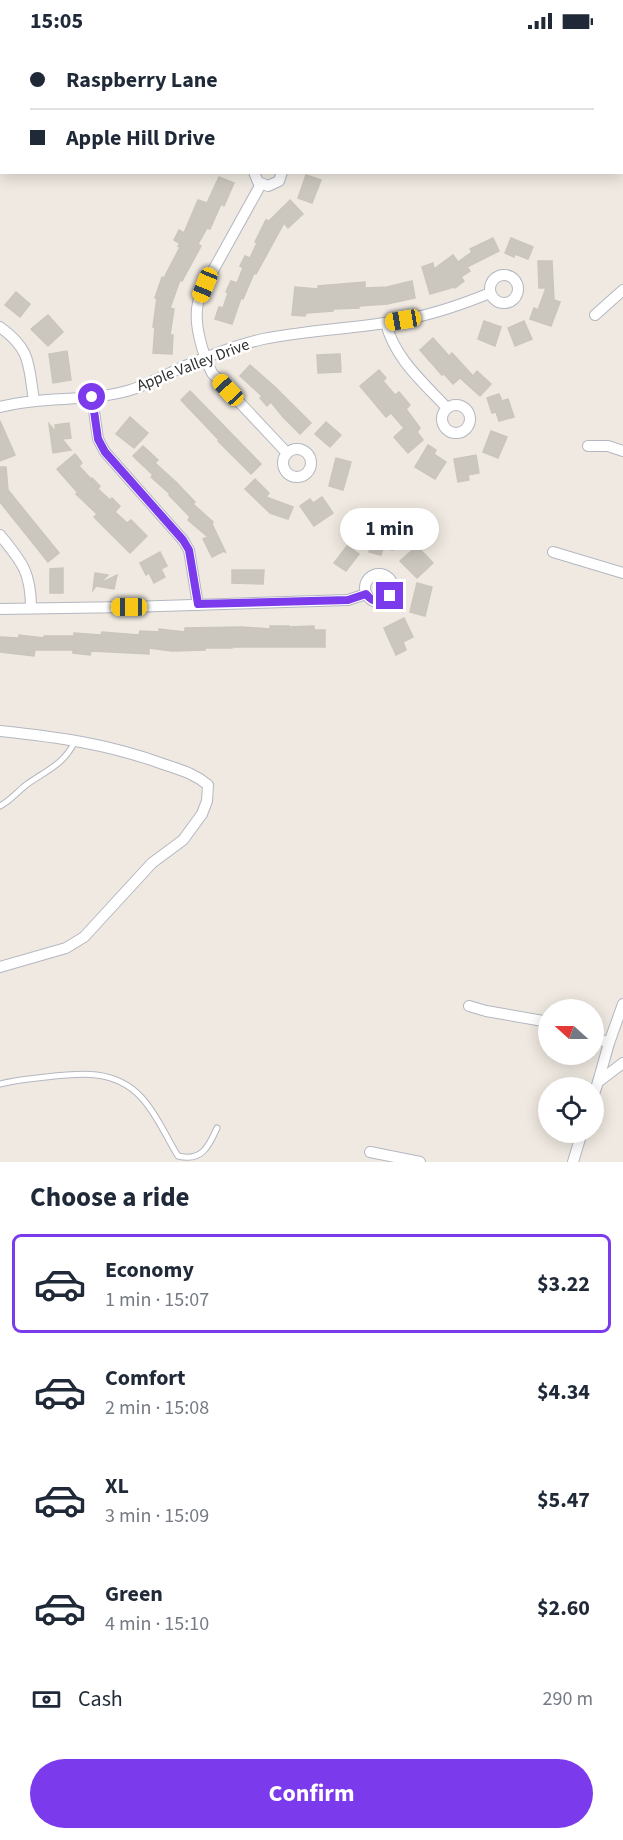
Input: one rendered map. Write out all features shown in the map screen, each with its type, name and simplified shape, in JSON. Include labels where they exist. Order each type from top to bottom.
[{"type":"street","points":[[254,174],[255,179],[268,186],[276,184],[282,174]]},
{"type":"street","points":[[261,184],[214,265],[198,301],[197,320],[205,358],[212,373],[286,453]]},
{"type":"street","points":[[595,315],[623,290]]},
{"type":"street","name":"Apple Valley Drive","points":[[0,407],[34,400],[112,395],[142,386],[232,347],[269,338],[386,323],[444,310],[490,293]]},
{"type":"street","points":[[386,323],[398,353],[447,408]]},
{"type":"street","points":[[0,327],[14,337],[27,356],[34,400]]},
{"type":"street","points":[[92,397],[98,439],[105,452],[183,540],[189,550],[198,604]]},
{"type":"street","points":[[588,446],[608,446],[623,451]]},
{"type":"street","points":[[0,535],[23,565],[29,578],[31,608]]},
{"type":"street","points":[[553,552],[623,573]]},
{"type":"street","points":[[0,609],[348,600],[366,594]]},
{"type":"street","points":[[0,731],[75,740],[127,751],[196,776],[208,785],[207,801],[202,814],[183,840],[152,863],[84,937],[66,948],[0,967]]},
{"type":"street","points":[[599,1077],[623,1004]]},
{"type":"street","points":[[469,1006],[538,1020]]},
{"type":"street","points":[[604,1041],[609,1043]]},
{"type":"street","points":[[604,1077],[623,1063]]},
{"type":"street","points":[[573,1162],[579,1143]]},
{"type":"street","points":[[370,1152],[420,1162]]},
{"type":"lane","points":[[0,806],[26,785],[54,768],[71,751],[75,740]]},
{"type":"lane","points":[[0,1084],[78,1073],[102,1075],[116,1080],[141,1096],[177,1159],[194,1160],[200,1157],[206,1152],[217,1128]]},
{"type":"building","points":[[306,175],[321,180],[312,203],[298,198]]},
{"type":"building","points":[[219,177],[234,183],[224,206],[221,204],[210,229],[207,228],[198,244],[201,246],[182,281],[180,280],[170,308],[174,309],[170,335],[173,335],[172,354],[153,353],[155,327],[153,327],[157,298],[155,298],[162,277],[164,278],[180,247],[178,246],[180,244],[174,240],[179,230],[184,233],[198,200],[207,203]]},
{"type":"building","points":[[290,200],[303,214],[288,228],[284,223],[256,274],[254,273],[243,299],[241,298],[232,324],[215,319],[219,307],[223,308],[231,281],[237,283],[243,268],[240,266],[245,256],[250,258],[266,220],[269,221]]},
{"type":"building","points":[[493,238],[499,251],[467,267],[470,271],[461,277],[464,281],[455,288],[430,294],[422,267],[433,263],[434,269],[453,255],[458,262],[472,252],[470,249]]},
{"type":"building","points":[[511,238],[533,247],[528,259],[505,253]]},
{"type":"building","points":[[538,261],[552,261],[554,300],[560,302],[551,326],[530,319],[534,308],[538,310],[546,288],[539,288]]},
{"type":"building","points":[[412,281],[415,298],[387,304],[359,306],[359,308],[306,313],[305,316],[292,315],[295,287],[318,289],[318,286],[365,282],[365,288],[387,287]]},
{"type":"building","points":[[16,292],[30,304],[20,317],[5,305]]},
{"type":"building","points":[[48,315],[63,332],[48,346],[31,329]]},
{"type":"building","points":[[484,321],[501,327],[495,346],[478,339]]},
{"type":"building","points":[[524,321],[532,339],[515,346],[508,328]]},
{"type":"building","points":[[433,338],[449,356],[452,353],[473,376],[477,371],[491,384],[480,396],[460,378],[453,384],[420,350]]},
{"type":"building","points":[[67,351],[71,380],[53,383],[49,354]]},
{"type":"building","points":[[340,354],[341,372],[318,373],[317,355]]},
{"type":"building","points":[[250,365],[311,423],[300,434],[271,402],[267,406],[260,398],[262,396],[240,376]]},
{"type":"building","points":[[379,370],[386,378],[383,381],[395,395],[399,392],[410,405],[406,409],[420,428],[417,432],[423,440],[408,453],[394,437],[404,428],[391,413],[386,417],[360,386]]},
{"type":"building","points":[[190,391],[261,464],[251,474],[181,400]]},
{"type":"building","points":[[499,394],[502,401],[508,399],[514,417],[499,421],[496,412],[492,413],[487,398]]},
{"type":"building","points":[[130,417],[148,433],[134,448],[116,434]]},
{"type":"building","points":[[0,421],[15,455],[0,461]]},
{"type":"building","points":[[326,422],[341,435],[330,447],[315,434]]},
{"type":"building","points":[[69,423],[71,438],[62,439],[71,450],[53,453],[49,424],[56,432],[55,425]]},
{"type":"building","points":[[491,431],[507,437],[498,458],[483,452]]},
{"type":"building","points":[[428,445],[436,450],[434,454],[446,462],[435,479],[415,467]]},
{"type":"building","points":[[143,446],[158,460],[155,463],[213,522],[226,553],[224,551],[212,557],[203,539],[208,537],[188,520],[190,517],[133,456]]},
{"type":"building","points":[[75,454],[82,463],[79,466],[100,486],[98,489],[120,506],[115,512],[127,523],[131,520],[147,536],[130,553],[94,517],[97,514],[76,494],[78,493],[57,469]]},
{"type":"building","points":[[476,455],[479,473],[468,475],[469,480],[458,482],[454,459]]},
{"type":"building","points":[[336,458],[351,462],[343,490],[329,486]]},
{"type":"building","points":[[0,467],[6,467],[8,490],[59,553],[48,562],[0,502]]},
{"type":"building","points":[[255,479],[269,493],[266,497],[293,507],[288,519],[270,513],[245,489]]},
{"type":"building","points":[[322,497],[333,513],[314,526],[300,506],[310,499],[313,503]]},
{"type":"building","points":[[374,533],[396,538],[393,550],[383,548],[381,555],[369,552]]},
{"type":"building","points":[[347,546],[359,554],[346,571],[334,563]]},
{"type":"building","points":[[417,546],[433,563],[417,578],[400,561]]},
{"type":"building","points":[[160,552],[167,566],[161,569],[165,577],[154,583],[149,573],[146,575],[140,563]]},
{"type":"building","points":[[63,568],[63,593],[50,593],[50,569]]},
{"type":"building","points":[[232,570],[264,570],[263,584],[232,583]]},
{"type":"building","points":[[95,573],[108,575],[99,584],[117,575],[114,589],[96,586],[93,590]]},
{"type":"building","points":[[417,583],[432,587],[425,616],[410,612]]},
{"type":"building","points":[[404,618],[413,637],[403,642],[406,650],[396,655],[384,628]]},
{"type":"building","points":[[270,626],[314,626],[314,630],[325,630],[325,647],[232,647],[172,651],[149,648],[149,654],[91,651],[90,655],[73,653],[73,650],[35,650],[34,656],[0,652],[0,637],[19,638],[19,635],[44,638],[44,636],[74,636],[74,633],[101,635],[102,632],[139,635],[140,631],[159,632],[159,629],[185,632],[185,628],[270,629]]},
{"type":"route","points":[[92,397],[98,439],[105,452],[183,540],[189,550],[198,604],[348,600],[366,594],[372,600],[380,602],[390,596]]}]
